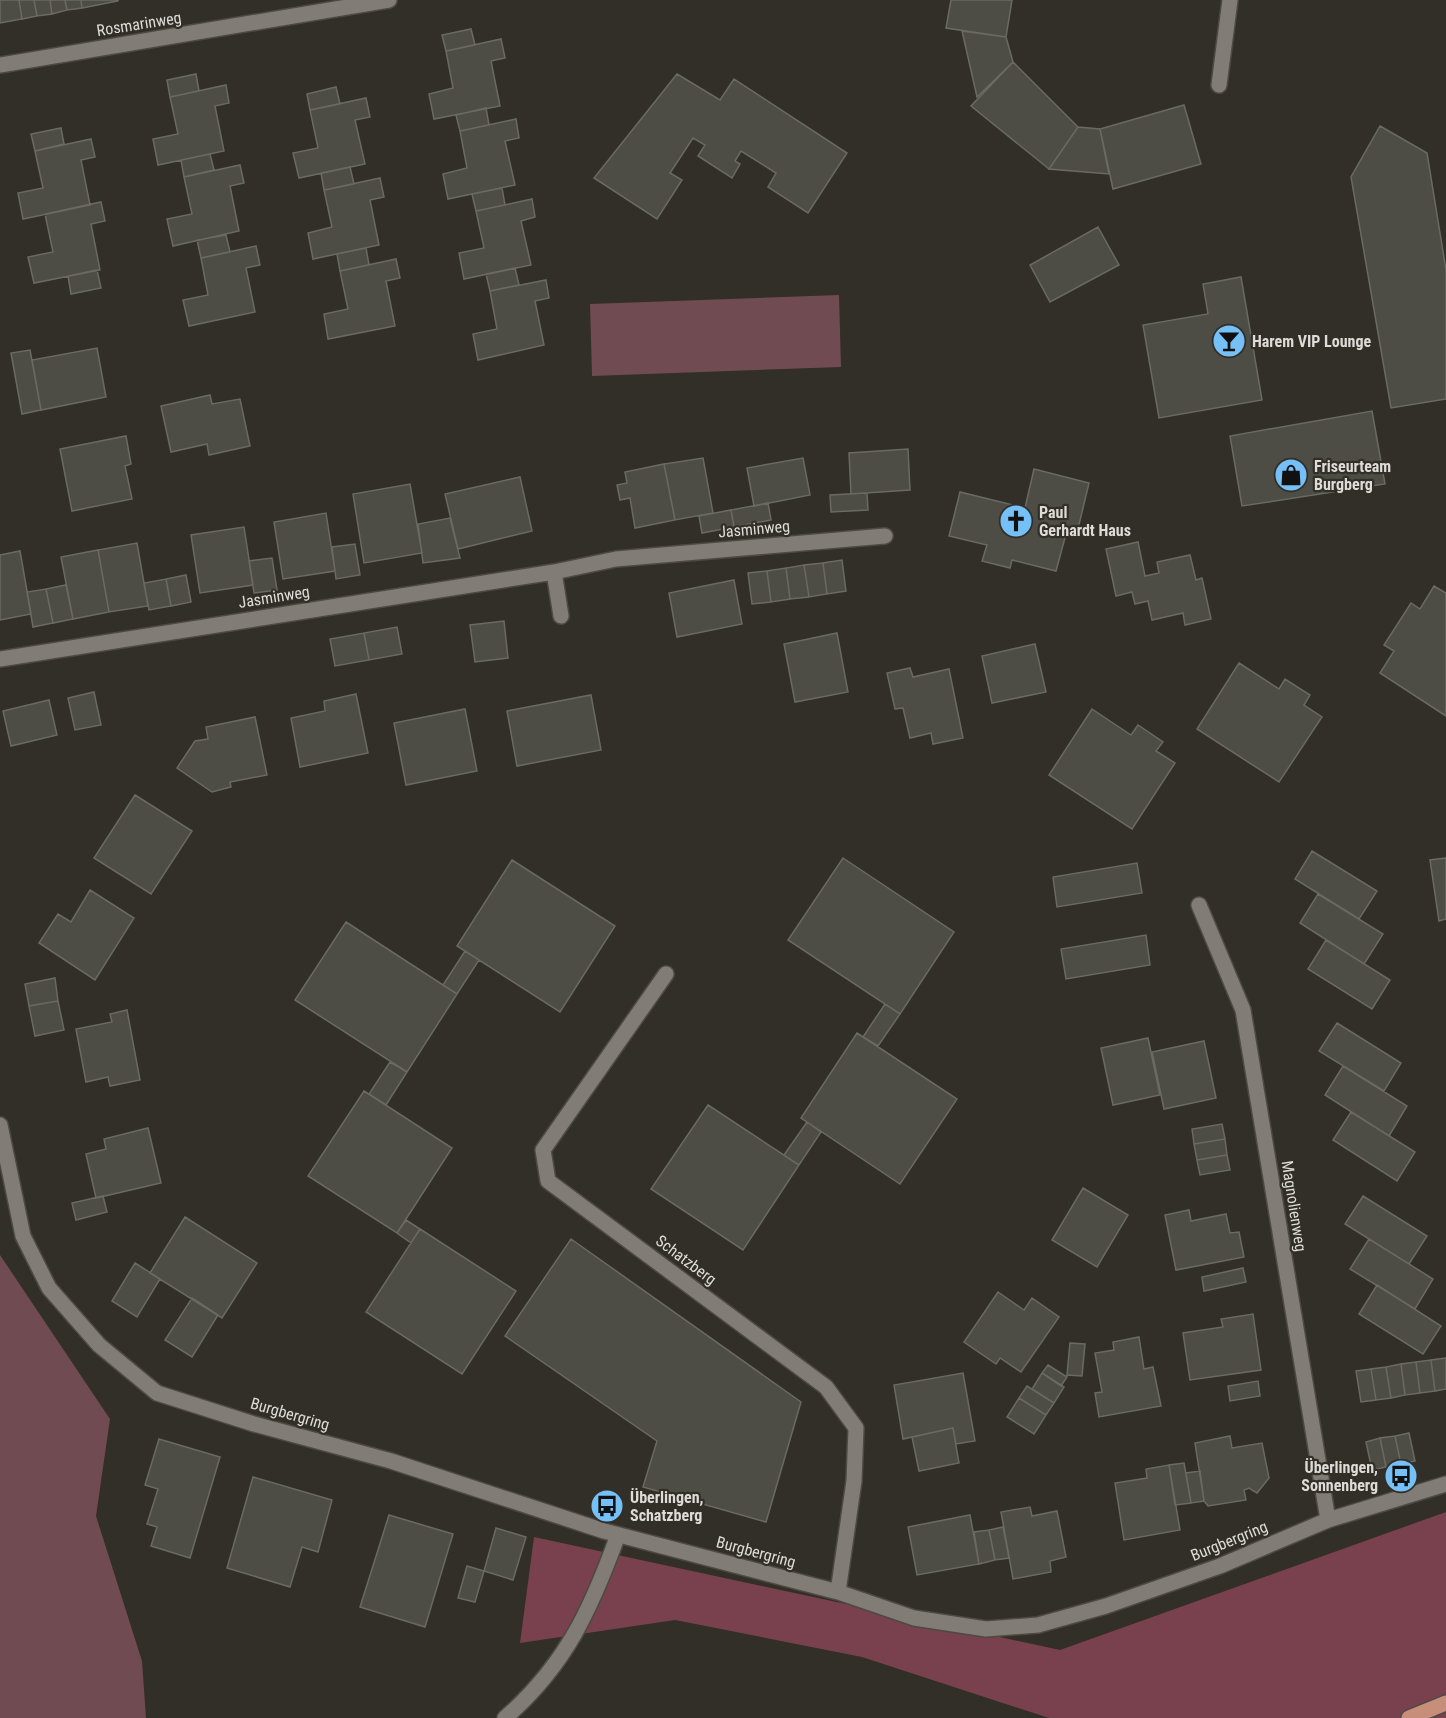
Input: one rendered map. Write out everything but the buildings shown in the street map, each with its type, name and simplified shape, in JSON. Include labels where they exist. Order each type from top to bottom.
[{"type":"main road","points":[[1409,1718],[1446,1703]]},
{"type":"street","name":"Rosmarinweg","points":[[0,65],[389,0]]},
{"type":"street","points":[[1218,85],[1230,0]]},
{"type":"street","name":"Jasminweg","points":[[0,659],[554,572],[616,559],[885,536]]},
{"type":"street","points":[[554,572],[561,616]]},
{"type":"street","name":"Magnolienweg","points":[[1199,905],[1243,1010],[1328,1520]]},
{"type":"street","name":"Schatzberg","points":[[666,974],[543,1150],[548,1181],[826,1387],[856,1428],[854,1481],[838,1592]]},
{"type":"street","name":"Burgbergring","points":[[0,1125],[23,1236],[50,1288],[99,1345],[157,1393],[254,1424],[391,1461],[618,1535],[838,1592],[914,1618],[986,1629],[1038,1625],[1106,1606],[1220,1566],[1328,1520],[1446,1484]]},
{"type":"street","points":[[505,1718],[543,1681],[580,1628],[594,1600],[618,1535]]},
{"type":"shaded area","points":[[839,295],[841,367],[592,376],[590,304]]},
{"type":"shaded area","points":[[0,1255],[110,1419],[96,1516],[142,1661],[146,1718],[0,1718]]},
{"type":"shaded area","points":[[1446,1512],[1446,1718],[1049,1718],[862,1657],[675,1620],[520,1643],[534,1537],[1060,1650]]},
{"type":"place","name":"Harem VIP Lounge","points":[[1229,341]]},
{"type":"place","name":"Friseurteam Burgberg","points":[[1291,475]]},
{"type":"place","name":"Paul Gerhardt Haus","points":[[1016,521]]},
{"type":"place","name":"Überlingen, Sonnenberg","points":[[1401,1476]]},
{"type":"place","name":"Überlingen, Schatzberg","points":[[607,1506]]}]
